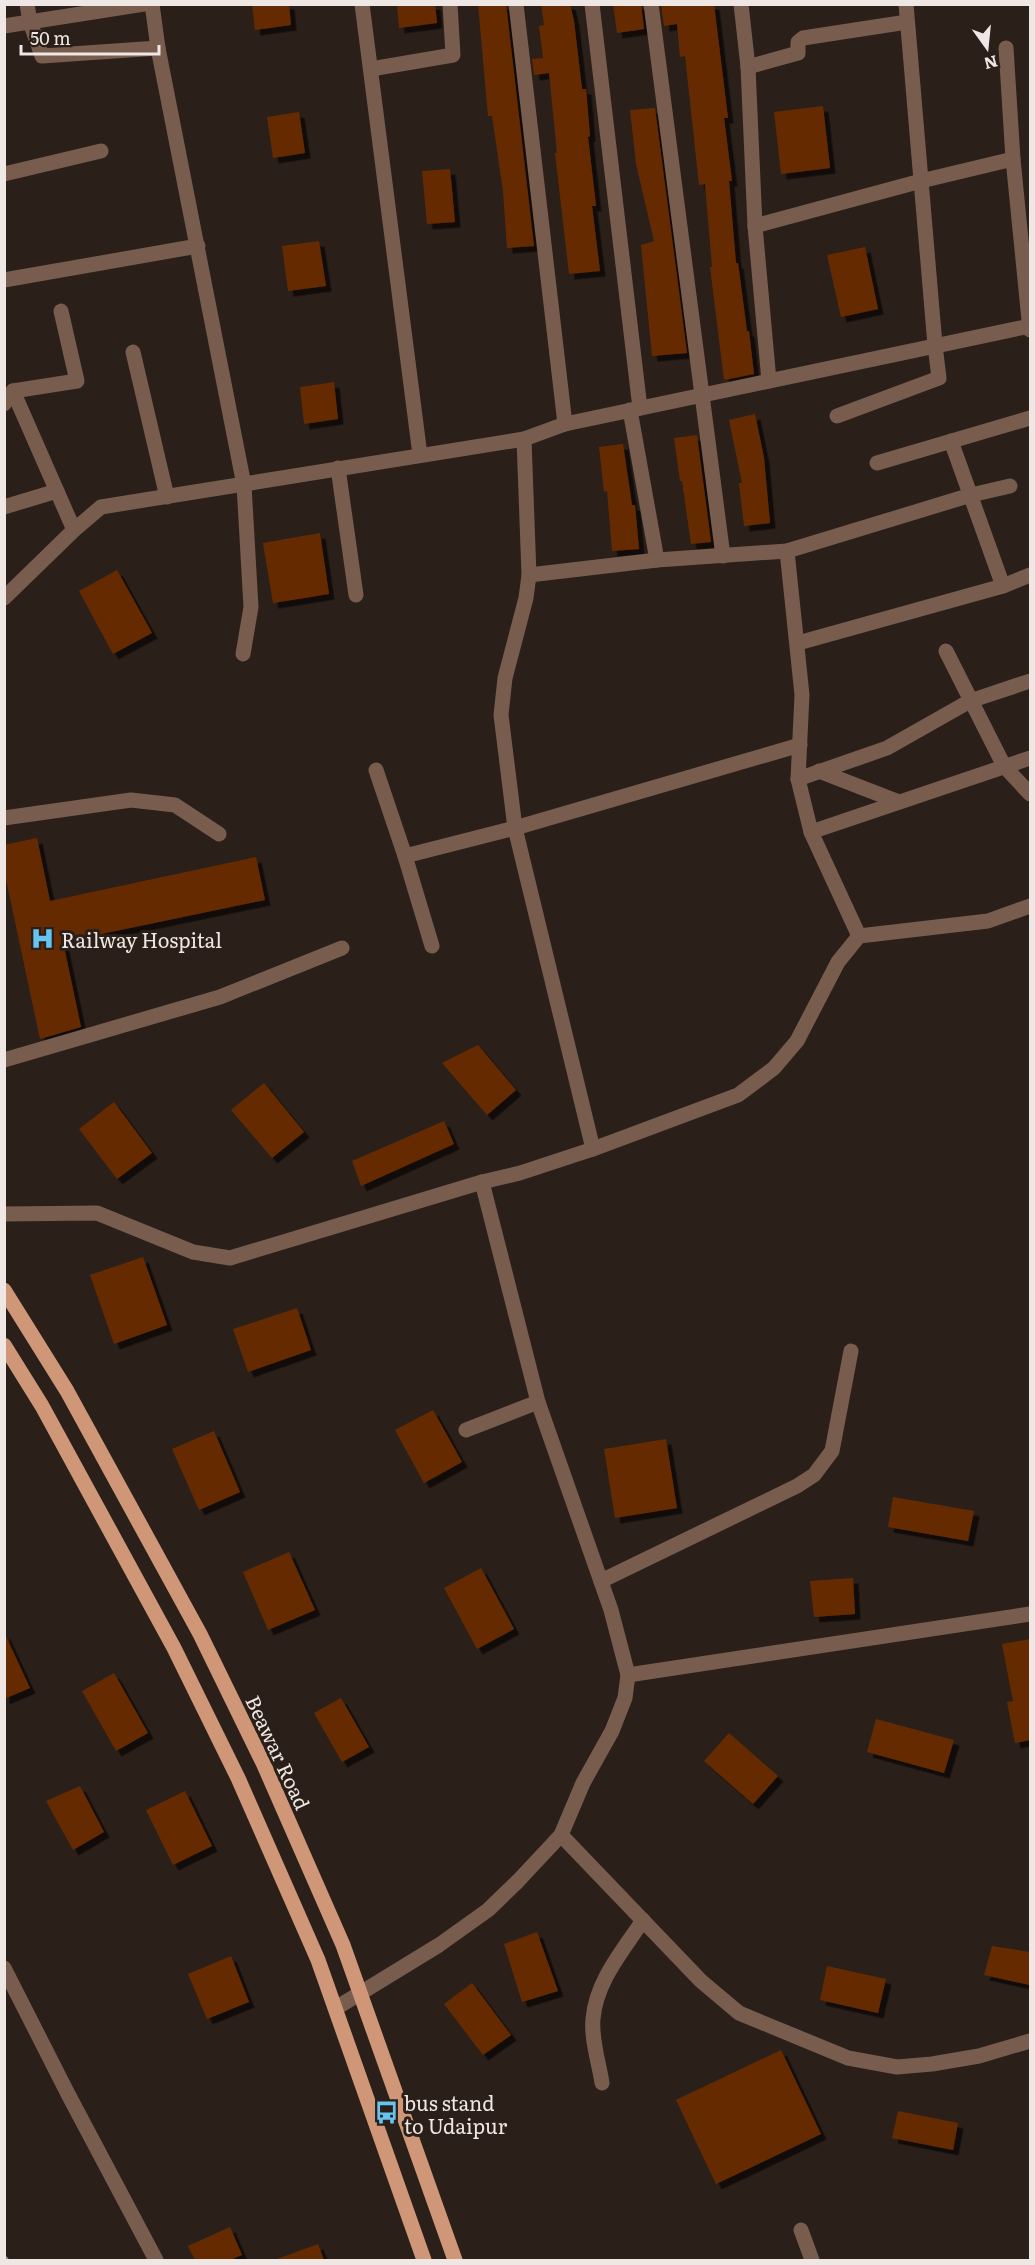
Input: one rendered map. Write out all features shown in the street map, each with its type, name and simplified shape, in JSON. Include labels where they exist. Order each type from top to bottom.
[{"type":"main road","name":"Beawar Road","points":[[4,1290],[67,1391],[200,1634],[264,1766],[343,1945],[455,2260]]},
{"type":"main road","points":[[4,1345],[42,1406],[174,1648],[238,1778],[318,1960],[424,2260]]},
{"type":"street","points":[[27,4],[30,22],[42,56],[158,48]]},
{"type":"street","points":[[4,26],[144,4]]},
{"type":"street","points":[[152,4],[158,48],[244,485],[251,607],[243,654]]},
{"type":"street","points":[[362,4],[420,455]]},
{"type":"street","points":[[371,69],[453,55],[450,4]]},
{"type":"street","points":[[516,4],[565,424]]},
{"type":"street","points":[[592,4],[635,409],[657,561]]},
{"type":"street","points":[[651,4],[723,556]]},
{"type":"street","points":[[741,4],[748,67],[755,226],[769,381]]},
{"type":"street","points":[[837,416],[939,378],[906,4]]},
{"type":"street","points":[[748,67],[798,53],[798,42],[803,38],[908,21]]},
{"type":"street","points":[[4,598],[101,507],[524,439],[565,424],[1030,327],[1013,159],[1006,48]]},
{"type":"street","points":[[4,174],[101,152]]},
{"type":"street","points":[[755,226],[921,181],[1013,159]]},
{"type":"street","points":[[4,280],[198,246]]},
{"type":"street","points":[[4,404],[13,391],[77,381],[61,311]]},
{"type":"street","points":[[133,352],[167,497]]},
{"type":"street","points":[[13,391],[74,530]]},
{"type":"street","points":[[877,463],[1030,418]]},
{"type":"street","points":[[524,439],[529,575],[526,598],[505,678],[501,715],[515,828],[593,1149]]},
{"type":"street","points":[[951,441],[1003,586]]},
{"type":"street","points":[[338,468],[356,595]]},
{"type":"street","points":[[529,575],[657,561],[787,551],[971,495],[1010,486]]},
{"type":"street","points":[[4,507],[57,491]]},
{"type":"street","points":[[787,551],[802,695],[798,779],[811,832],[859,936]]},
{"type":"street","points":[[798,643],[1003,586],[1030,575]]},
{"type":"street","points":[[946,651],[1004,766],[1030,794]]},
{"type":"street","points":[[798,779],[887,748],[970,701],[1030,681]]},
{"type":"street","points":[[405,856],[515,828],[801,738]]},
{"type":"street","points":[[811,832],[1030,758]]},
{"type":"street","points":[[376,770],[432,946]]},
{"type":"street","points":[[819,771],[899,802]]},
{"type":"street","points":[[4,818],[131,800],[175,805],[219,834]]},
{"type":"street","points":[[4,1214],[97,1213],[193,1252],[230,1258],[482,1182],[520,1173],[593,1149],[738,1095],[774,1068],[797,1041],[838,962],[859,936],[988,921],[1030,906]]},
{"type":"street","points":[[4,1060],[220,997],[342,948]]},
{"type":"street","points":[[336,2008],[438,1945],[489,1910],[561,1835],[583,1783],[612,1731],[625,1698],[628,1675],[611,1610],[538,1402],[482,1182]]},
{"type":"street","points":[[602,1585],[797,1486],[814,1475],[832,1451],[850,1351]]},
{"type":"street","points":[[466,1430],[538,1402]]},
{"type":"street","points":[[628,1675],[1030,1614]]},
{"type":"street","points":[[561,1835],[701,1981],[739,2013],[848,2058],[897,2067],[979,2056],[1030,2041]]},
{"type":"street","points":[[602,2083],[593,2021],[596,2001],[606,1977],[643,1920]]},
{"type":"street","points":[[4,1968],[156,2260]]},
{"type":"street","points":[[801,2230],[812,2260]]},
{"type":"building","points":[[252,4],[289,4],[291,25],[255,30]]},
{"type":"building","points":[[397,4],[435,4],[437,23],[399,28]]},
{"type":"building","points":[[478,4],[506,4],[534,246],[507,248],[503,191],[492,116],[488,116]]},
{"type":"building","points":[[541,4],[570,4],[574,21],[582,89],[586,89],[590,136],[588,137],[596,206],[592,206],[600,271],[569,274],[555,153],[557,153],[549,73],[534,75],[532,59],[543,58],[539,26],[544,25]]},
{"type":"building","points":[[613,4],[641,4],[644,29],[617,33]]},
{"type":"building","points":[[661,4],[714,4],[728,118],[724,118],[732,181],[729,181],[736,263],[738,263],[754,374],[724,380],[710,267],[712,267],[705,184],[699,185],[685,56],[680,57],[677,24],[664,26]]},
{"type":"building","points":[[823,106],[830,168],[781,174],[774,112]]},
{"type":"building","points":[[655,108],[687,353],[652,356],[641,245],[654,241],[636,164],[630,110]]},
{"type":"building","points":[[299,112],[305,153],[273,158],[267,117]]},
{"type":"building","points":[[450,169],[455,222],[427,224],[422,171]]},
{"type":"building","points":[[319,241],[326,286],[288,291],[282,246]]},
{"type":"building","points":[[865,247],[878,309],[841,317],[827,255]]},
{"type":"building","points":[[334,382],[338,419],[304,424],[300,387]]},
{"type":"building","points":[[755,414],[764,458],[770,523],[744,526],[739,483],[742,483],[729,420]]},
{"type":"building","points":[[697,435],[711,542],[691,544],[674,438]]},
{"type":"building","points":[[623,444],[632,505],[635,505],[639,549],[612,551],[607,491],[604,492],[599,447]]},
{"type":"building","points":[[320,533],[329,594],[273,603],[263,543]]},
{"type":"building","points":[[117,570],[152,633],[113,654],[79,591]]},
{"type":"building","points":[[37,838],[50,901],[256,857],[265,900],[63,942],[81,1027],[40,1039],[4,870],[4,845]]},
{"type":"building","points":[[478,1045],[516,1090],[487,1115],[442,1063]]},
{"type":"building","points":[[264,1083],[304,1132],[272,1158],[231,1110]]},
{"type":"building","points":[[114,1102],[152,1153],[117,1179],[79,1129]]},
{"type":"building","points":[[444,1121],[454,1144],[361,1186],[352,1161]]},
{"type":"building","points":[[143,1257],[167,1325],[114,1344],[90,1275]]},
{"type":"building","points":[[297,1308],[311,1350],[248,1372],[233,1329]]},
{"type":"building","points":[[433,1410],[462,1462],[424,1483],[395,1430]]},
{"type":"building","points":[[214,1431],[240,1492],[199,1510],[172,1449]]},
{"type":"building","points":[[666,1439],[677,1508],[615,1518],[604,1449]]},
{"type":"building","points":[[893,1497],[974,1511],[968,1541],[888,1527]]},
{"type":"building","points":[[289,1552],[315,1610],[268,1630],[243,1572]]},
{"type":"building","points":[[481,1568],[514,1629],[477,1649],[444,1588]]},
{"type":"building","points":[[853,1578],[855,1614],[814,1617],[810,1581]]},
{"type":"building","points":[[4,1632],[30,1688],[4,1699]]},
{"type":"building","points":[[1030,1639],[1030,1740],[1015,1743],[1007,1702],[1013,1701],[1002,1644]]},
{"type":"building","points":[[114,1673],[148,1733],[116,1751],[82,1691]]},
{"type":"building","points":[[341,1698],[369,1747],[342,1762],[314,1713]]},
{"type":"building","points":[[876,1719],[954,1740],[944,1773],[867,1752]]},
{"type":"building","points":[[729,1733],[778,1776],[753,1804],[704,1761]]},
{"type":"building","points":[[80,1786],[104,1832],[73,1850],[46,1801]]},
{"type":"building","points":[[185,1791],[212,1846],[173,1865],[146,1810]]},
{"type":"building","points":[[537,1932],[558,1991],[522,2002],[504,1944]]},
{"type":"building","points":[[992,1946],[1030,1952],[1030,1985],[984,1975]]},
{"type":"building","points":[[231,1956],[249,2002],[207,2019],[188,1974]]},
{"type":"building","points":[[827,1966],[886,1979],[878,2013],[820,2000]]},
{"type":"building","points":[[472,1983],[511,2035],[483,2055],[444,2004]]},
{"type":"building","points":[[781,2050],[821,2134],[716,2184],[676,2100]]},
{"type":"building","points":[[898,2111],[958,2123],[953,2150],[892,2138]]},
{"type":"building","points":[[230,2227],[242,2255],[230,2260],[195,2260],[188,2246]]},
{"type":"building","points":[[318,2244],[324,2260],[277,2260],[277,2259]]},
{"type":"place","name":"Railway Hospital","points":[[43,939]]},
{"type":"place","name":"bus stand to Udaipur","points":[[386,2113]]}]
